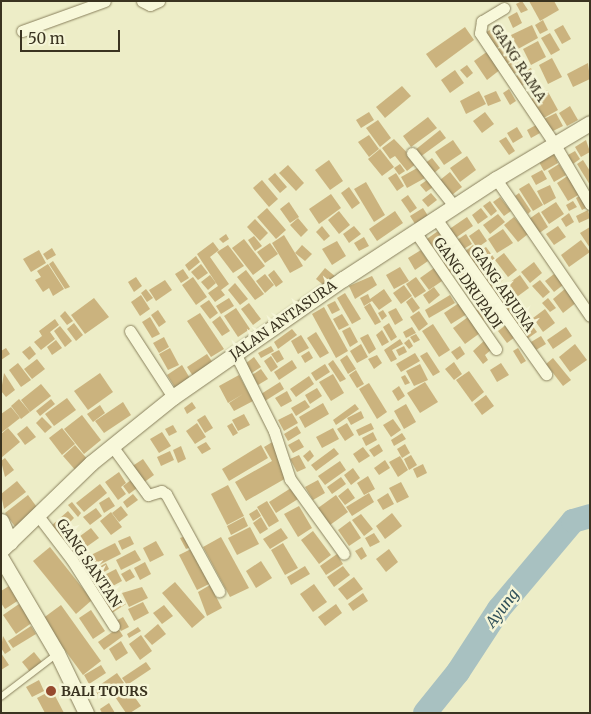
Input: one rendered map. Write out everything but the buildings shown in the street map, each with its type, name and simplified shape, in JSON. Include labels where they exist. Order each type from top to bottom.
[{"type":"main road","name":"JALAN ANTASURA","points":[[6,546],[39,517],[112,446],[173,397],[235,353],[496,179],[590,123]]},
{"type":"main road","points":[[1,521],[6,546]]},
{"type":"main road","points":[[1,558],[57,653],[86,713]]},
{"type":"street","points":[[22,31],[105,1]]},
{"type":"street","points":[[142,1],[150,5],[159,1]]},
{"type":"street","name":"GANG RAMA","points":[[504,8],[482,21],[480,33],[554,143],[590,204]]},
{"type":"street","points":[[412,153],[455,208]]},
{"type":"street","points":[[496,179],[590,316]]},
{"type":"street","name":"GANG ARJUNA","points":[[437,220],[546,374]]},
{"type":"street","name":"GANG DRUPADI","points":[[416,233],[496,349]]},
{"type":"street","points":[[130,331],[173,397]]},
{"type":"street","points":[[235,353],[274,431],[290,479],[344,554]]},
{"type":"street","points":[[112,446],[148,495],[161,491],[166,494],[219,592]]},
{"type":"street","name":"GANG SANTAN","points":[[39,517],[114,626]]},
{"type":"lane","points":[[1,697],[57,653]]},
{"type":"waterway","name":"Ayung","points":[[425,713],[458,672],[499,609],[573,521],[590,516]]},
{"type":"place","name":"BALI TOURS","points":[[51,691]]}]
